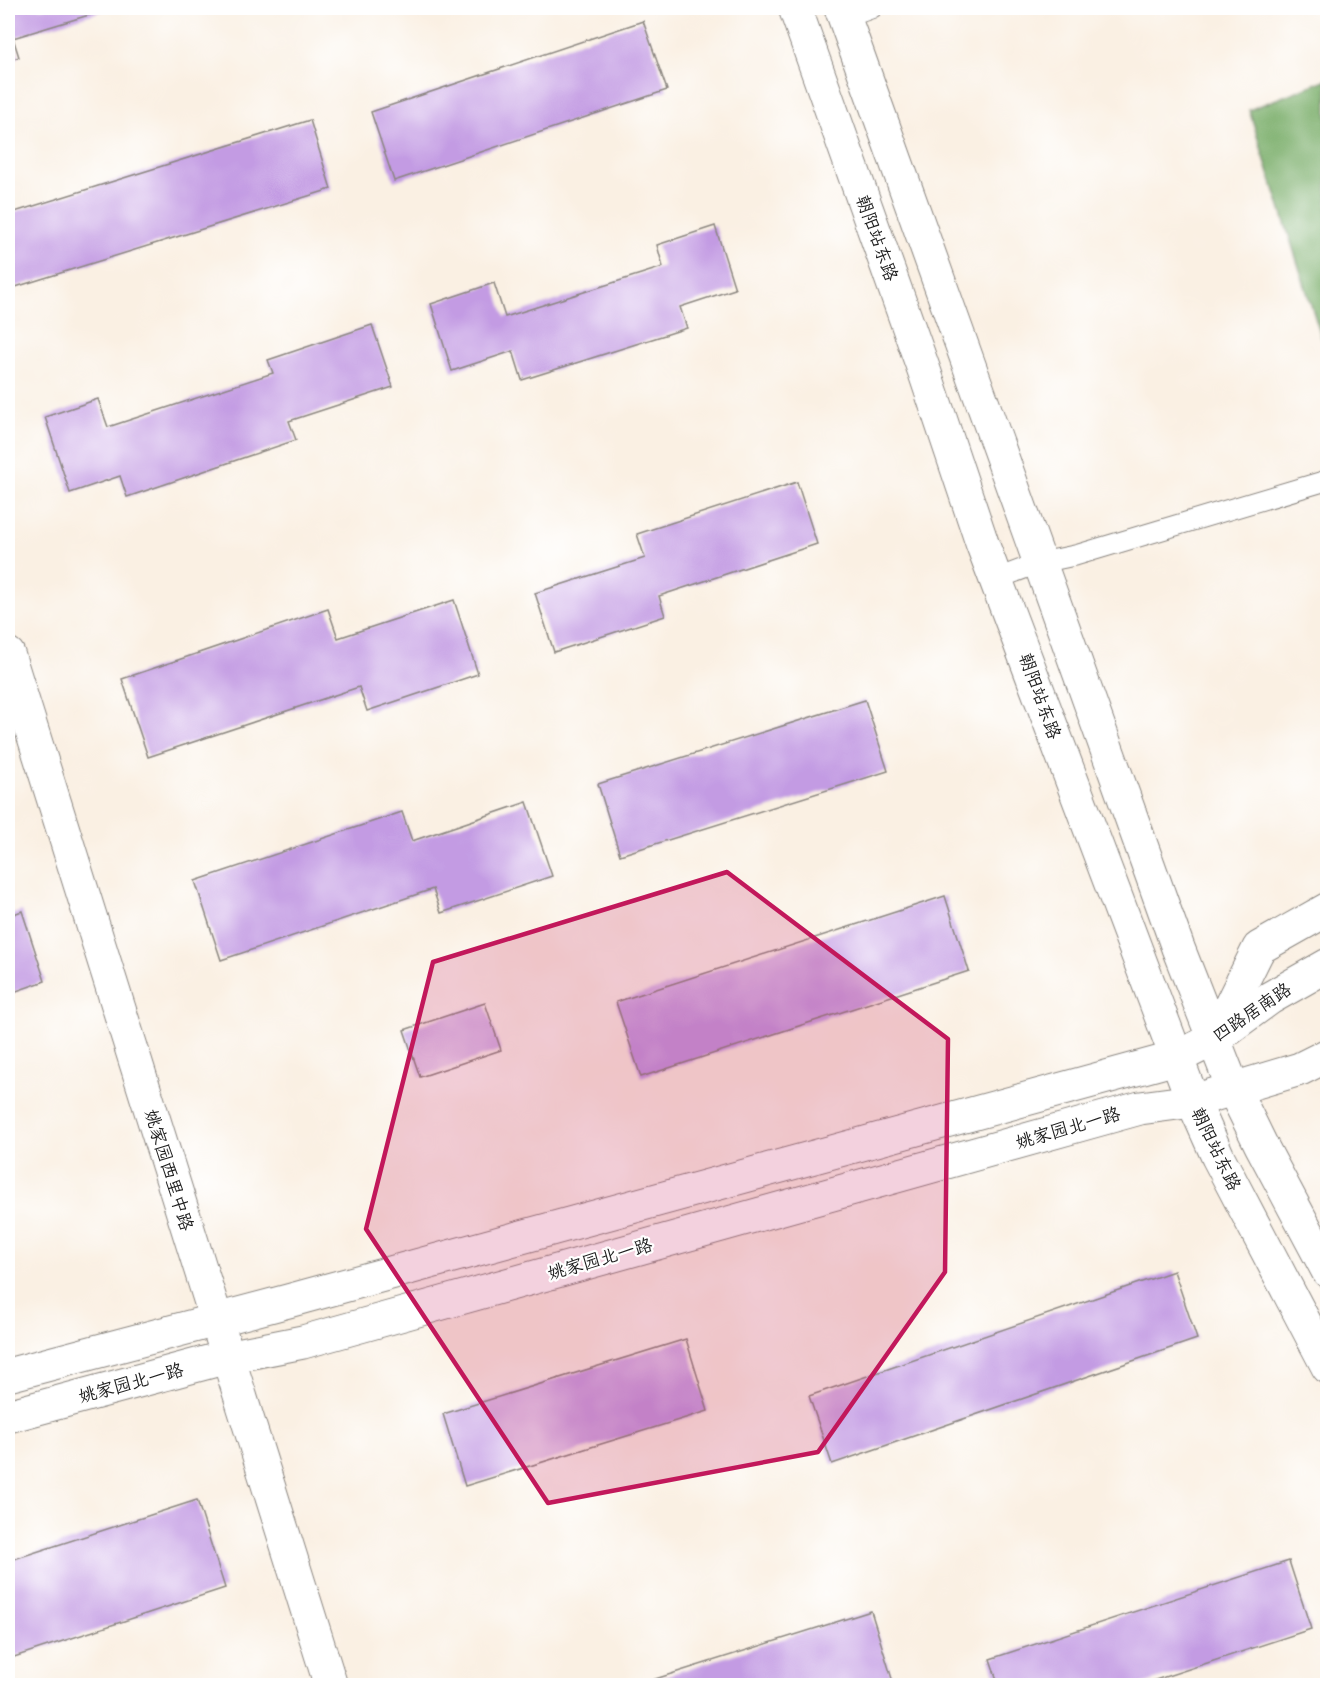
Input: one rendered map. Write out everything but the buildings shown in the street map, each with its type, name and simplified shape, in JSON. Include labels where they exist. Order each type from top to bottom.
[{"type":"street","name":"朝阳站东路","points":[[795,8],[996,579],[1176,1058],[1218,1157],[1328,1367]]},
{"type":"street","points":[[852,11],[1039,563],[1174,937],[1233,1088],[1328,1271]]},
{"type":"street","name":"姚家园西里中路","points":[[8,654],[332,1686]]},
{"type":"street","points":[[1214,1039],[1259,948],[1328,909]]},
{"type":"street","name":"四路居南路","points":[[1176,1058],[1214,1039],[1270,998],[1328,965]]},
{"type":"street","points":[[1233,1088],[1300,1069],[1328,1055]]},
{"type":"street","name":"姚家园北一路","points":[[8,1375],[216,1321],[1176,1058]]},
{"type":"street","name":"姚家园北一路","points":[[8,1416],[227,1357],[315,1338],[1140,1108],[1193,1101],[1233,1088]]},
{"type":"lane","points":[[996,579],[1039,563],[1077,555],[1328,480]]},
{"type":"highlighted area","points":[[727,872],[948,1039],[945,1272],[818,1452],[548,1503],[366,1229],[433,962]]},
{"type":"green space","points":[[1327,79],[1327,355],[1249,110]]}]
